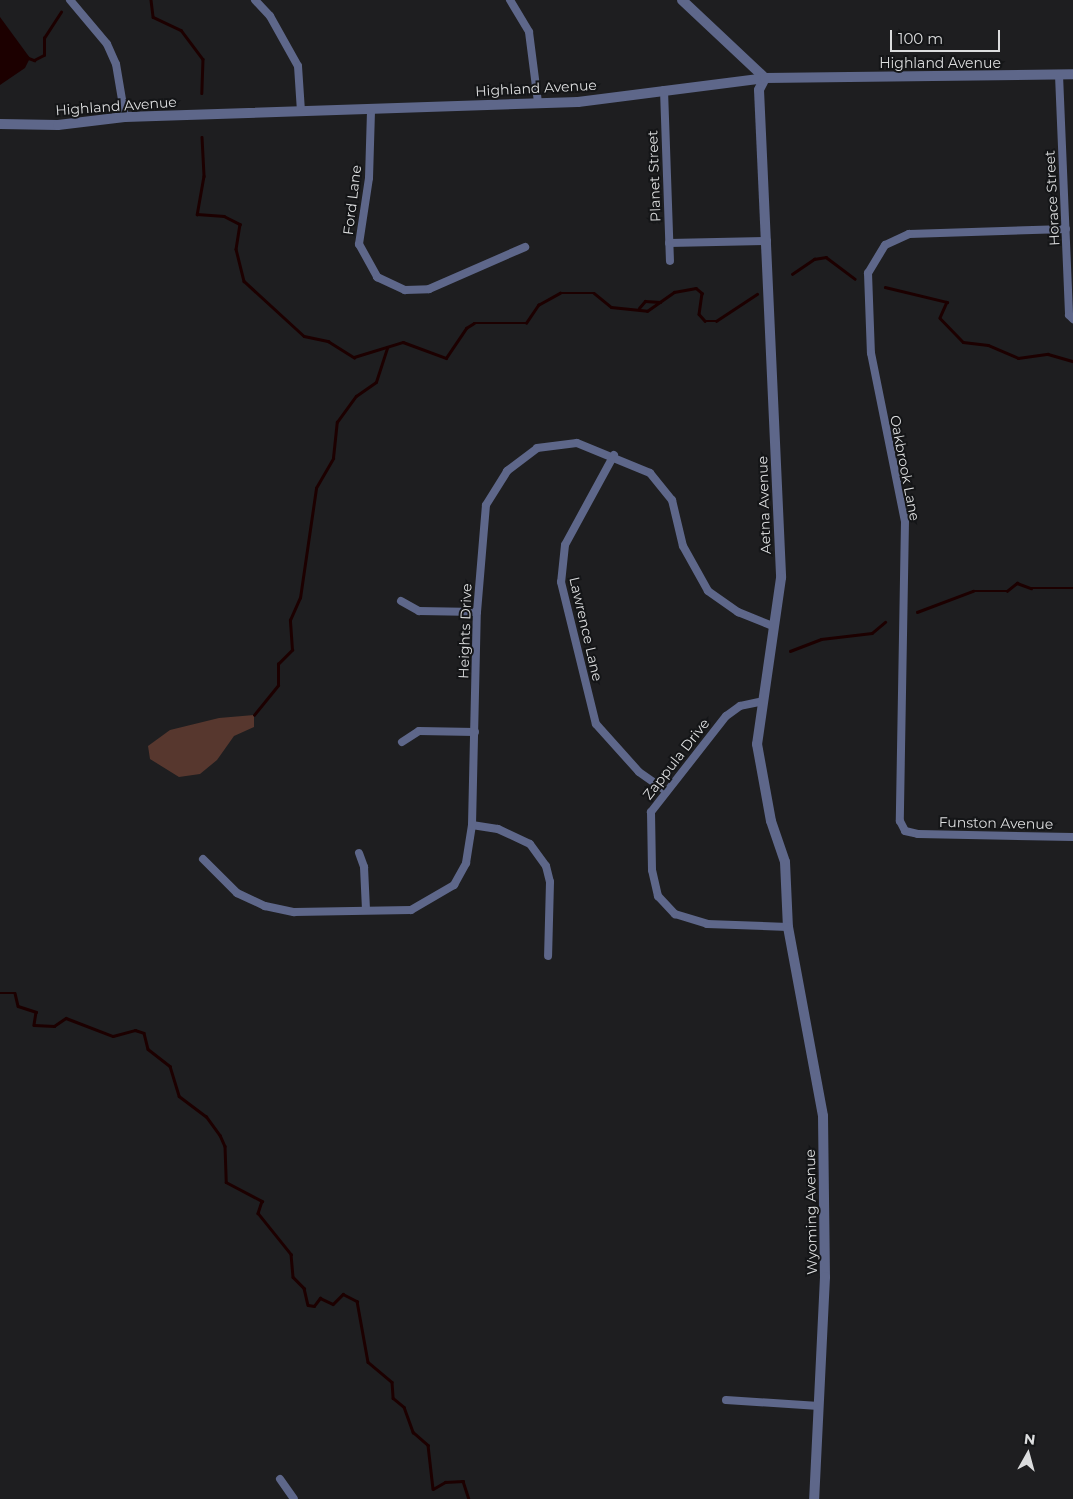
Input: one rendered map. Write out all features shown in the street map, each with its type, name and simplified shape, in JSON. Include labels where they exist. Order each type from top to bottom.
[{"type":"street","points":[[70,0],[107,44],[116,64],[125,117]]},
{"type":"street","points":[[255,0],[270,16],[298,66],[301,111]]},
{"type":"street","points":[[510,0],[528,32],[538,102]]},
{"type":"street","points":[[682,0],[765,78]]},
{"type":"street","name":"Highland Avenue","points":[[0,124],[58,125],[125,117],[301,111],[371,111],[538,102],[765,78],[1073,74]]},
{"type":"street","name":"Horace Street","points":[[1059,75],[1069,315],[1073,319]]},
{"type":"street","name":"Aetna Avenue","points":[[765,78],[759,90],[781,578],[760,702],[758,766],[785,862],[788,927]]},
{"type":"street","name":"Planet Street","points":[[664,90],[670,261]]},
{"type":"street","name":"Ford Lane","points":[[371,111],[369,178],[359,244],[377,277],[404,290],[429,290],[525,247]]},
{"type":"street","name":"Oakbrook Lane","points":[[918,834],[905,831],[900,821],[905,521],[871,353],[868,273],[885,245],[909,234],[1066,229]]},
{"type":"street","points":[[669,243],[767,241]]},
{"type":"street","name":"Heights Drive","points":[[203,858],[237,893],[265,906],[294,912],[366,909],[411,910],[454,885],[466,863],[472,825],[477,612],[486,505],[507,471],[538,448],[577,443],[614,455],[650,473],[672,500],[683,546],[708,591],[738,612],[773,626]]},
{"type":"street","name":"Lawrence Lane","points":[[614,455],[565,545],[561,582],[596,724],[639,772],[665,790]]},
{"type":"street","points":[[401,601],[419,611],[477,612]]},
{"type":"street","name":"Zappula Drive","points":[[760,702],[740,706],[726,716],[665,790],[651,812],[652,870],[658,896],[675,914],[707,924],[788,927]]},
{"type":"street","points":[[402,742],[419,731],[475,732]]},
{"type":"street","points":[[472,825],[498,829],[530,844],[546,866],[550,882],[548,956]]},
{"type":"street","name":"Funston Avenue","points":[[918,834],[1073,837]]},
{"type":"street","points":[[359,853],[364,867],[366,909]]},
{"type":"street","name":"Wyoming Avenue","points":[[788,927],[822,1116],[825,1277],[814,1499]]},
{"type":"street","points":[[726,1400],[819,1406]]},
{"type":"street","points":[[280,1479],[294,1499]]},
{"type":"shaded area","points":[[0,17],[30,58],[25,68],[0,85]]},
{"type":"shaded area","points":[[254,715],[254,727],[234,736],[217,760],[200,774],[179,777],[150,759],[148,746],[170,730],[219,718]]},
{"type":"waterway","points":[[151,0],[153,17],[181,30],[203,59],[202,93]]},
{"type":"waterway","points":[[26,57],[34,60],[44,55],[44,38],[61,12]]},
{"type":"waterway","points":[[202,137],[204,176],[197,214],[224,216],[240,224],[236,249],[244,281],[304,336],[328,341],[354,357],[403,342],[446,358],[466,328],[474,323],[526,323],[538,305],[560,293],[594,293],[611,307],[647,311],[674,292],[696,288],[702,293],[699,314],[705,321],[716,321],[757,294]]},
{"type":"waterway","points":[[792,274],[814,259],[826,257],[855,279]]},
{"type":"waterway","points":[[885,287],[947,302],[940,318],[963,342],[988,345],[1018,358],[1048,354],[1073,361]]},
{"type":"waterway","points":[[639,308],[645,301],[660,302]]},
{"type":"waterway","points":[[254,715],[278,685],[278,664],[292,650],[290,620],[300,598],[316,488],[333,458],[337,422],[356,396],[376,382],[387,348]]},
{"type":"waterway","points":[[917,612],[973,591],[1007,591],[1017,583],[1031,588],[1073,588]]},
{"type":"waterway","points":[[790,651],[821,639],[872,633],[885,622]]},
{"type":"waterway","points":[[0,993],[15,993],[18,1006],[36,1012],[34,1025],[54,1026],[66,1018],[113,1036],[135,1030],[144,1033],[148,1049],[170,1066],[179,1096],[206,1116],[220,1135],[225,1146],[226,1182],[262,1201],[258,1213],[291,1254],[293,1277],[304,1288],[308,1305],[314,1306],[320,1298],[333,1304],[343,1294],[357,1301],[368,1362],[392,1382],[393,1398],[404,1407],[413,1432],[428,1445],[433,1489],[445,1482],[463,1481],[469,1499]]}]
